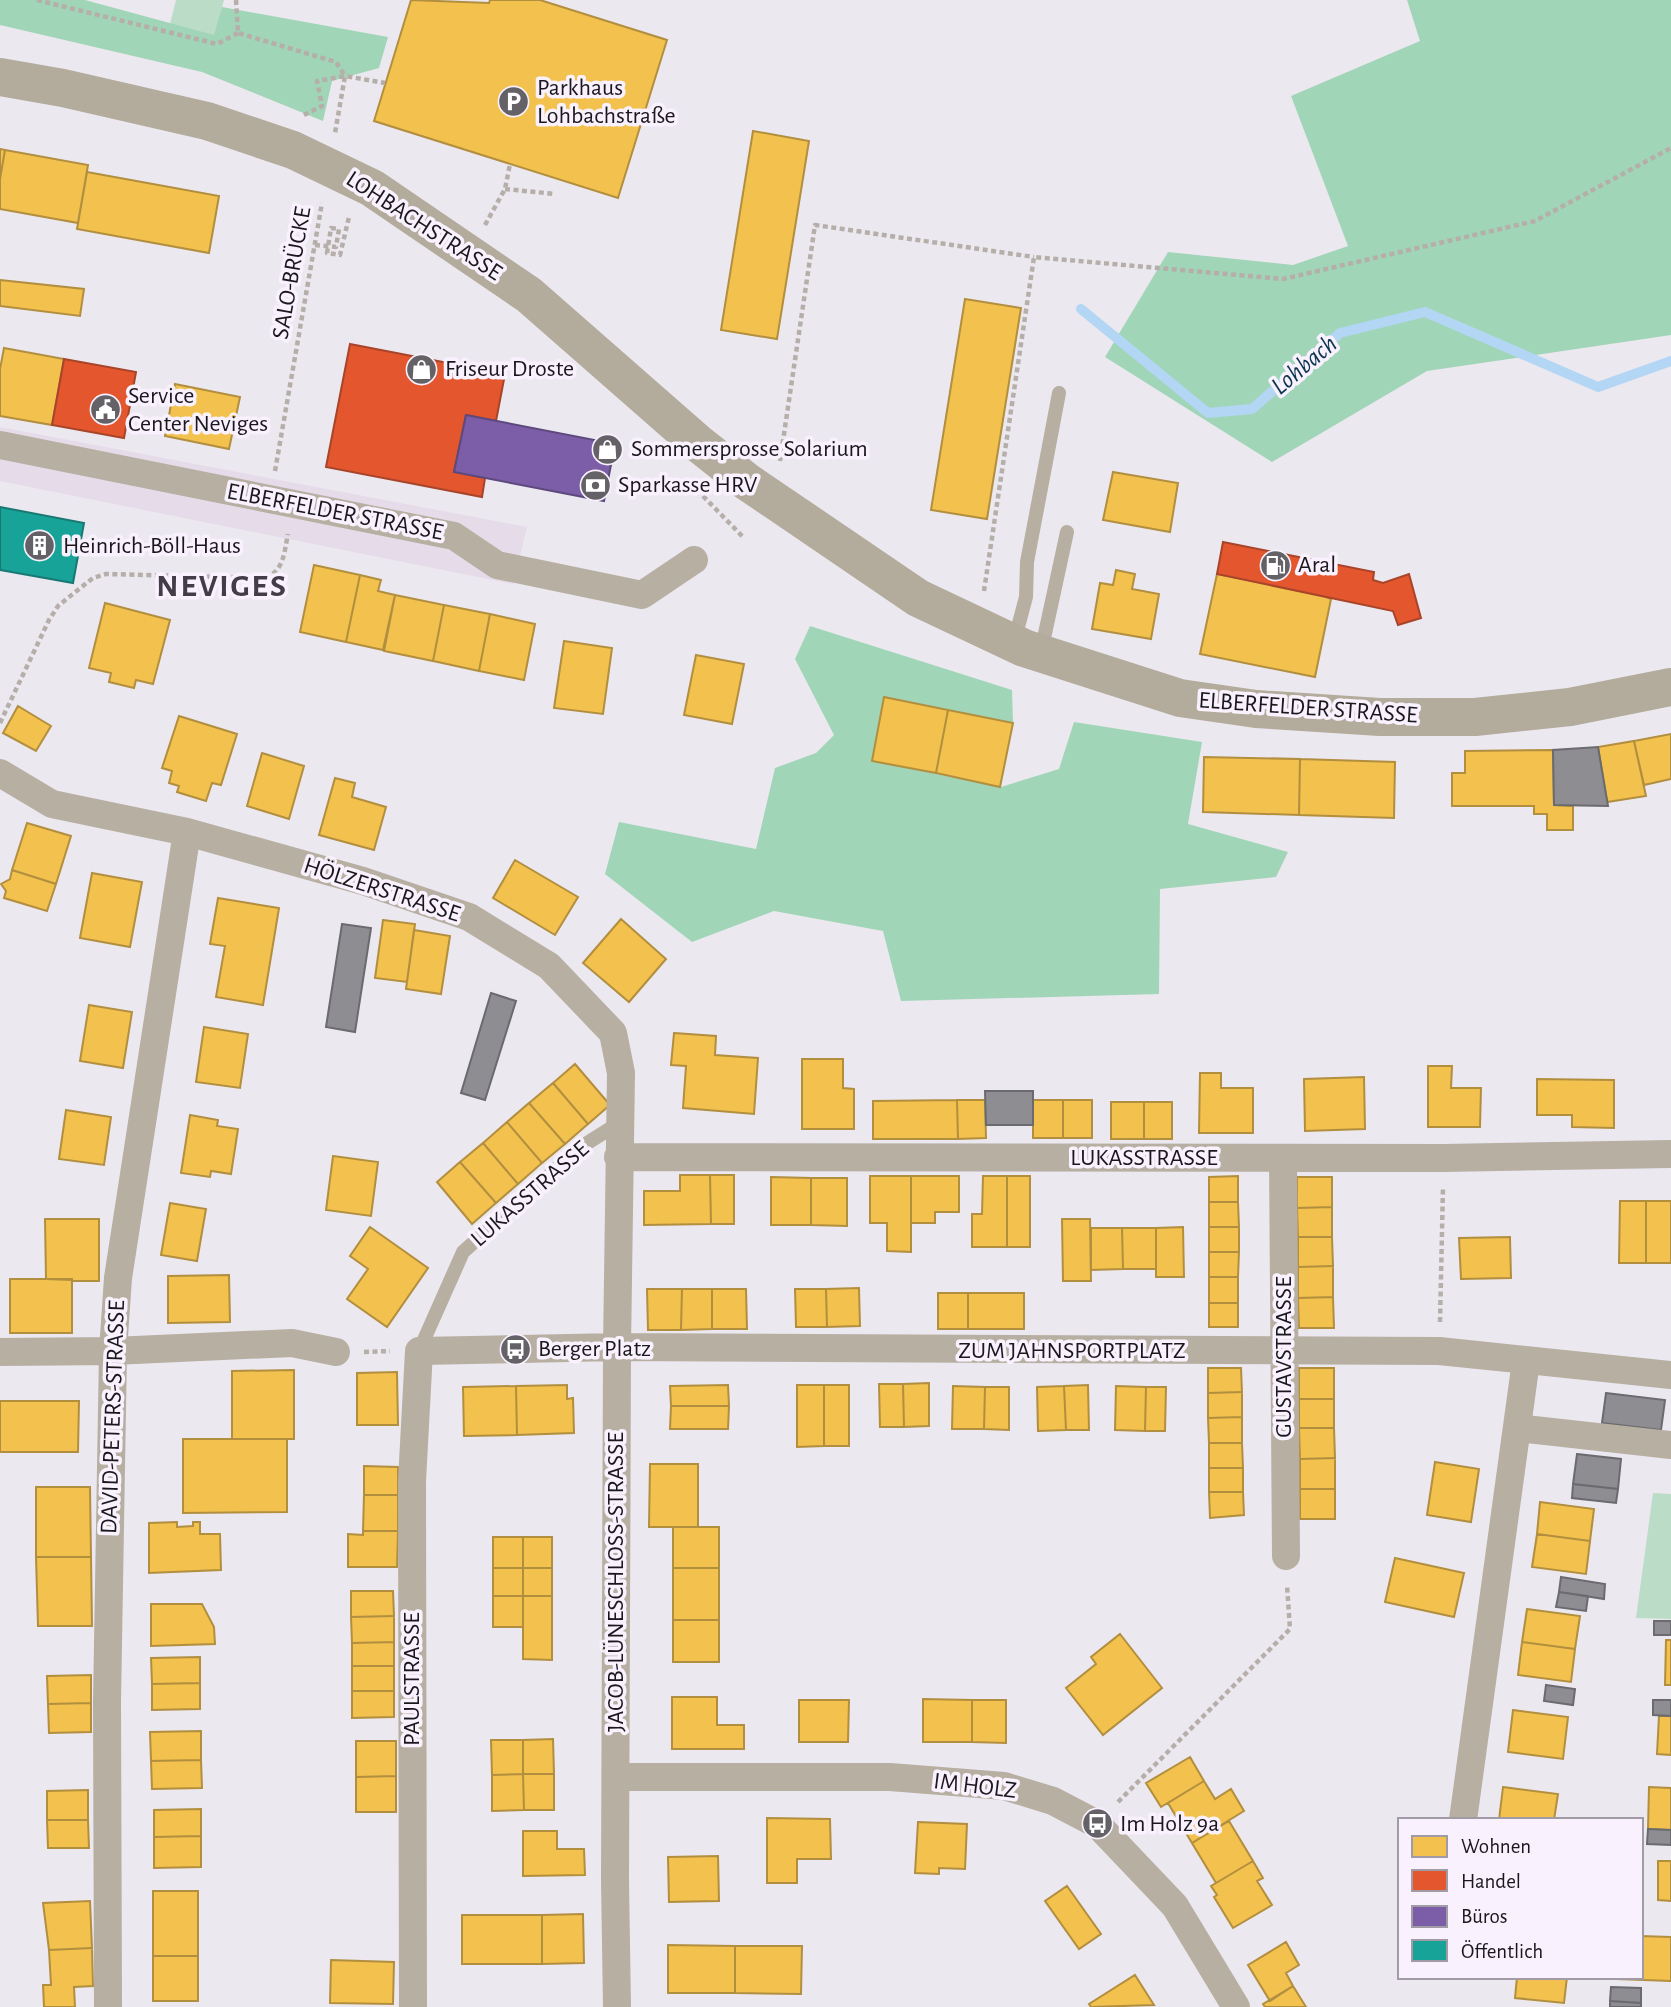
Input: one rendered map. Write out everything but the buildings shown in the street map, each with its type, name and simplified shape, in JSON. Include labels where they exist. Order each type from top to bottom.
[{"type":"main road","name":"LOHBACHSTRASSE","points":[[0,77],[63,88],[207,121],[293,150],[341,186],[469,253],[529,295],[699,444],[747,481]]},
{"type":"main road","name":"ELBERFELDER STRASSE","points":[[747,481],[918,598],[1027,648],[1180,698],[1256,709],[1380,717],[1475,717],[1570,706],[1671,687]]},
{"type":"street","name":"ELBERFELDER STRASSE","points":[[0,445],[454,536],[497,565],[642,595],[694,560]]},
{"type":"street","name":"HÖLZERSTRASSE","points":[[0,773],[52,804],[187,832],[363,881],[468,917],[549,966],[613,1033],[621,1073],[618,1157]]},
{"type":"street","name":"DAVID-PETERS-STRASSE","points":[[108,2007],[107,1702],[113,1351],[118,1278],[187,832]]},
{"type":"street","name":"LUKASSTRASSE","points":[[618,1157],[1443,1158],[1671,1154]]},
{"type":"street","name":"JACOB-LÜNESCHLOSS-STRASSE","points":[[617,2007],[618,1157]]},
{"type":"street","name":"GUSTAVSTRASSE","points":[[1283,1158],[1286,1556]]},
{"type":"street","points":[[0,1352],[113,1351],[292,1343],[336,1352]]},
{"type":"street","name":"ZUM JAHNSPORTPLATZ","points":[[419,1351],[617,1347],[1439,1351],[1671,1375]]},
{"type":"street","name":"PAULSTRASSE","points":[[413,2007],[412,1481],[419,1351]]},
{"type":"street","points":[[1463,1818],[1526,1361]]},
{"type":"street","points":[[1517,1429],[1671,1445]]},
{"type":"street","name":"IM HOLZ","points":[[616,1777],[890,1777],[1004,1786],[1053,1801],[1097,1824],[1175,1906],[1236,2007]]},
{"type":"lane","points":[[1027,648],[1027,562],[1059,393]]},
{"type":"lane","points":[[1027,648],[1067,533]]},
{"type":"lane","name":"LUKASSTRASSE","points":[[419,1351],[463,1252],[581,1147],[619,1123]]},
{"type":"path","points":[[37,0],[217,44],[238,33],[336,62],[345,76],[334,142]]},
{"type":"path","points":[[236,0],[238,33]]},
{"type":"path","points":[[299,117],[322,106],[317,81],[345,76],[385,83]]},
{"type":"path","points":[[780,461],[815,225],[1034,257],[1283,279],[1535,221],[1671,148]]},
{"type":"path","points":[[469,253],[505,189],[510,164]]},
{"type":"path","points":[[315,245],[336,247],[339,229],[331,228],[327,253],[340,254],[341,186]]},
{"type":"path","name":"SALO-BRÜCKE","points":[[277,462],[315,245],[341,186]]},
{"type":"path","points":[[505,189],[555,194]]},
{"type":"path","points":[[979,627],[1034,257]]},
{"type":"path","points":[[0,723],[49,620],[58,606],[93,578],[119,573],[265,578],[276,574],[281,565],[287,538]]},
{"type":"path","points":[[1439,1351],[1443,1158]]},
{"type":"path","points":[[336,1352],[419,1351]]},
{"type":"path","points":[[1097,1824],[1290,1629],[1286,1556]]},
{"type":"shaded area","points":[[0,427],[527,527],[513,584],[0,481]]},
{"type":"green space","points":[[0,0],[85,0],[214,35],[222,7],[388,37],[379,68],[332,81],[323,121],[202,72],[0,25]]},
{"type":"green space","points":[[176,0],[224,0],[215,36],[170,24]]},
{"type":"green space","points":[[1407,0],[1671,0],[1671,335],[1427,371],[1272,462],[1105,357],[1168,252],[1293,265],[1348,246],[1291,96],[1420,41]]},
{"type":"green space","points":[[810,626],[1012,690],[1013,723],[885,698],[872,761],[1001,787],[1059,769],[1074,722],[1202,742],[1188,824],[1288,852],[1276,877],[1160,889],[1159,994],[901,1001],[883,931],[774,911],[692,942],[605,874],[619,822],[756,849],[775,768],[816,753],[834,735],[795,659]]},
{"type":"green space","points":[[1653,1493],[1671,1494],[1671,1619],[1636,1618]]},
{"type":"waterway","name":"Lohbach","points":[[1081,309],[1208,413],[1252,409],[1340,333],[1425,312],[1598,387],[1671,361]]},
{"type":"place","name":"Parkhaus Lohbachstraße","points":[[514,102]]},
{"type":"place","name":"Friseur Droste","points":[[422,369]]},
{"type":"place","name":"Service Center Neviges","points":[[105,410]]},
{"type":"place","name":"Sommersprosse Solarium","points":[[608,449]]},
{"type":"place","name":"Sparkasse HRV","points":[[595,485]]},
{"type":"place","name":"Heinrich-Böll-Haus","points":[[40,546]]},
{"type":"place","name":"Aral","points":[[1275,565]]},
{"type":"place","name":"Berger Platz","points":[[515,1349]]},
{"type":"place","name":"Im Holz 9a","points":[[1097,1824]]},
{"type":"district","name":"NEVIGES","points":[[222,586]]}]
